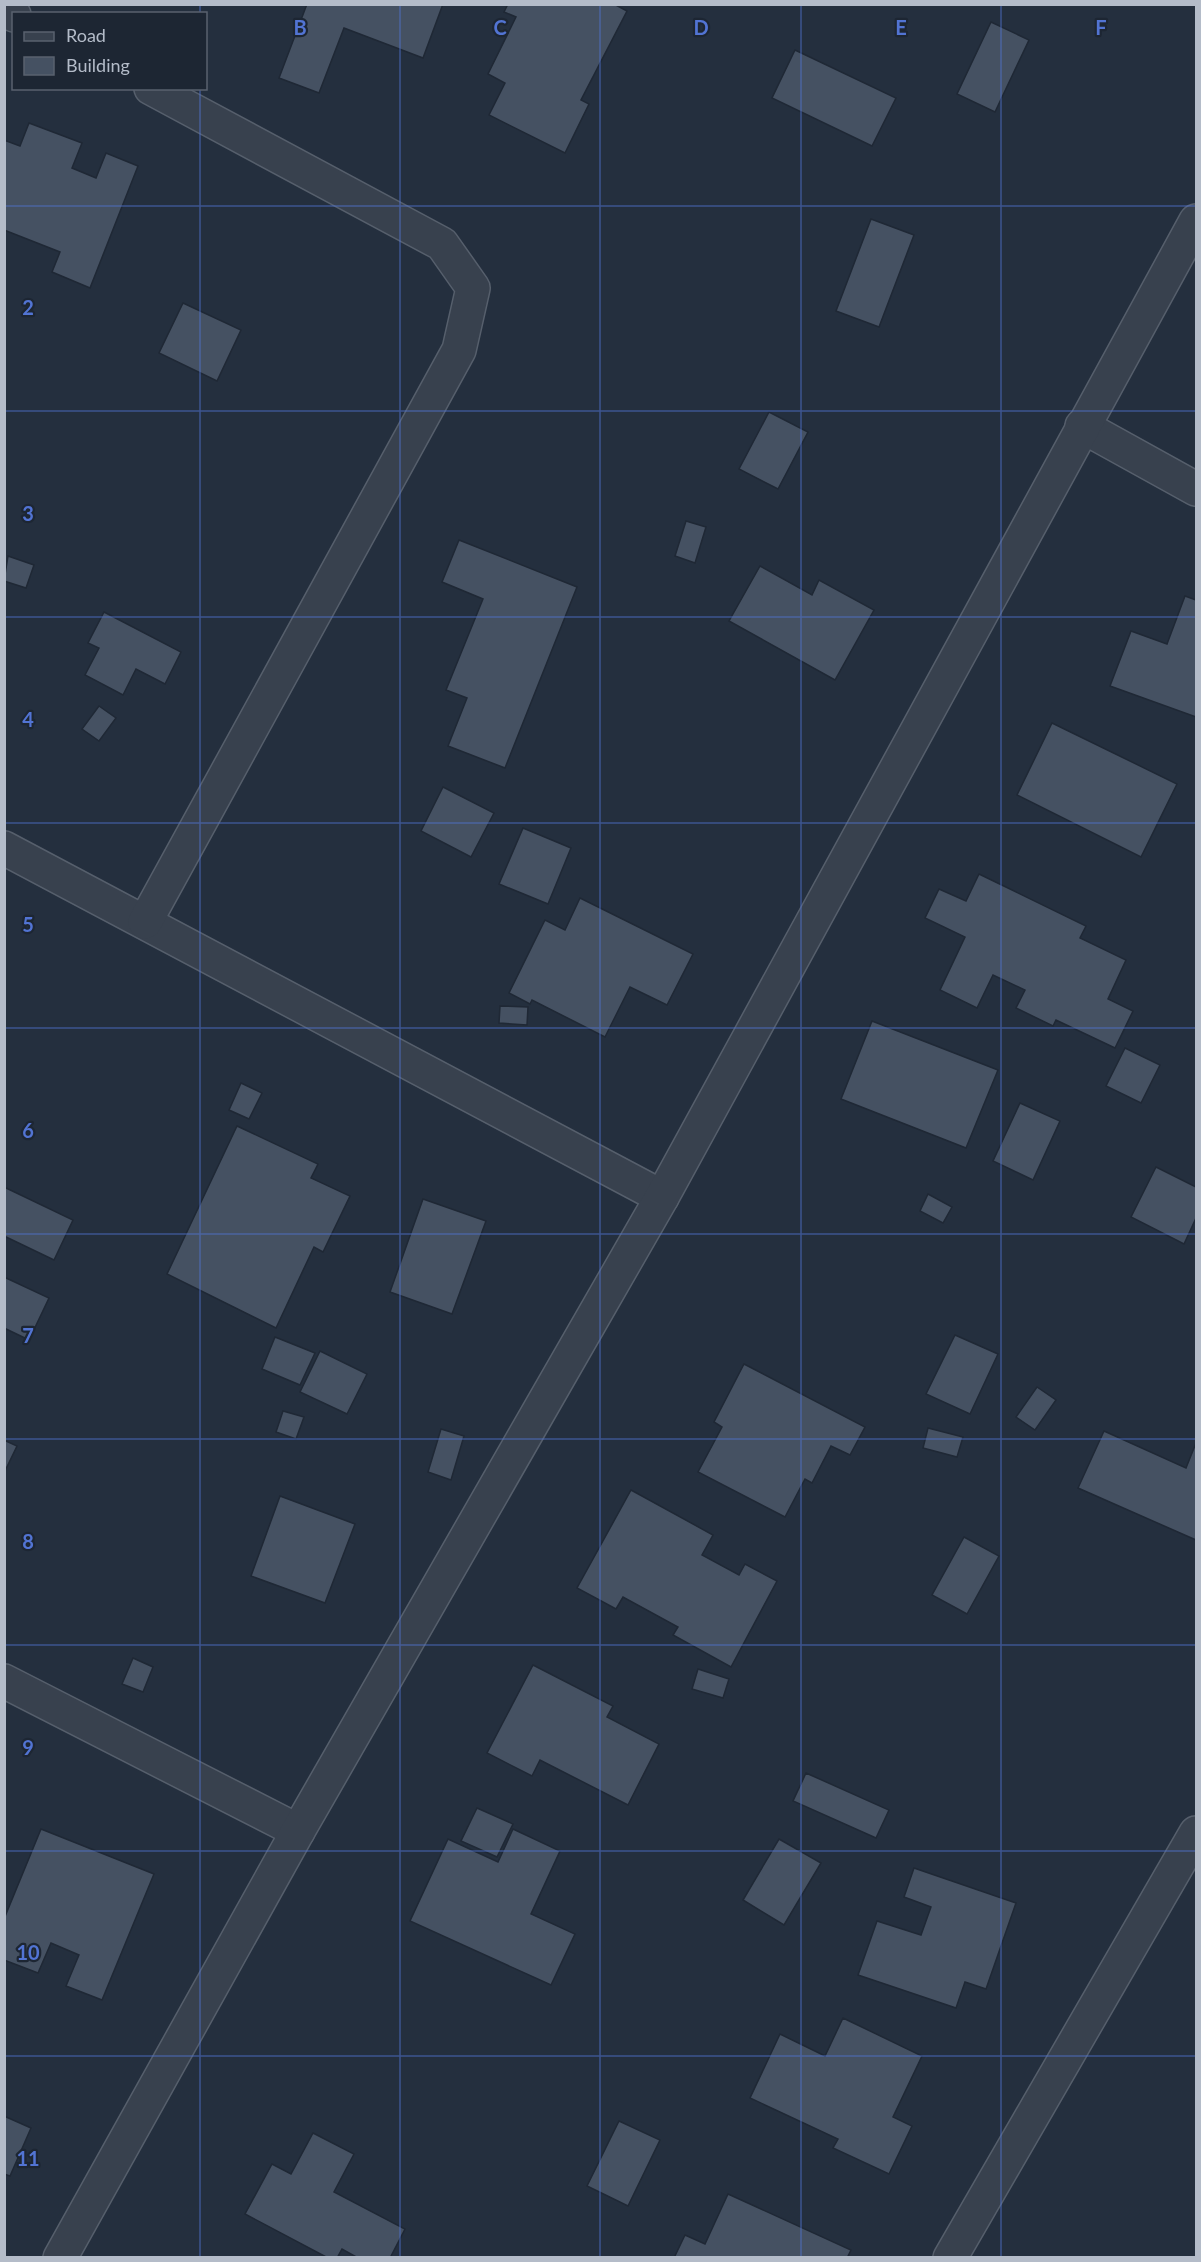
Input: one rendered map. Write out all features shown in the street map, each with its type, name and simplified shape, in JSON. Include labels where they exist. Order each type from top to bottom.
[{"type":"street","points":[[145,922],[459,350],[473,288],[442,244],[155,90]]},
{"type":"street","points":[[60,2258],[298,1831],[662,1197],[1082,426],[1197,221]]},
{"type":"street","points":[[1082,426],[1197,489]]},
{"type":"street","points":[[4,848],[662,1197]]},
{"type":"street","points":[[4,1681],[298,1831]]},
{"type":"street","points":[[950,2258],[1197,1833]]},
{"type":"building","points":[[307,4],[443,4],[423,58],[344,28],[319,93],[279,78]]},
{"type":"building","points":[[508,4],[614,4],[627,11],[581,100],[589,104],[565,153],[489,115],[505,83],[488,74],[516,17],[504,12]]},
{"type":"building","points":[[991,22],[1029,40],[995,112],[957,94]]},
{"type":"building","points":[[795,50],[896,98],[872,146],[772,98]]},
{"type":"building","points":[[29,123],[82,143],[72,168],[96,178],[106,153],[138,166],[90,288],[52,272],[60,252],[4,230],[4,140],[20,146]]},
{"type":"building","points":[[871,219],[914,235],[879,327],[836,311]]},
{"type":"building","points":[[183,303],[241,330],[217,381],[159,353]]},
{"type":"building","points":[[769,412],[808,432],[778,489],[739,469]]},
{"type":"building","points":[[686,521],[706,527],[695,563],[675,556]]},
{"type":"building","points":[[459,540],[577,587],[505,768],[448,746],[467,698],[446,690],[483,599],[442,582]]},
{"type":"building","points":[[8,556],[34,565],[26,588],[4,581]]},
{"type":"building","points":[[760,566],[812,595],[819,580],[874,610],[835,680],[729,621]]},
{"type":"building","points":[[1185,596],[1196,600],[1196,717],[1110,686],[1131,631],[1167,644]]},
{"type":"building","points":[[104,612],[181,652],[165,684],[136,669],[123,695],[85,675],[99,648],[88,643]]},
{"type":"building","points":[[99,706],[116,718],[99,741],[82,729]]},
{"type":"building","points":[[1052,723],[1177,784],[1141,857],[1017,795]]},
{"type":"building","points":[[443,787],[494,813],[471,857],[421,831]]},
{"type":"building","points":[[523,828],[571,848],[548,904],[499,884]]},
{"type":"building","points":[[979,874],[1086,926],[1080,938],[1126,960],[1108,999],[1133,1011],[1115,1048],[1056,1020],[1053,1026],[1016,1008],[1025,990],[993,975],[977,1008],[940,990],[965,937],[925,918],[939,889],[966,901]]},
{"type":"building","points":[[580,898],[693,954],[667,1005],[630,987],[605,1037],[532,1000],[530,1004],[509,993],[545,920],[565,930]]},
{"type":"building","points":[[500,1006],[528,1007],[527,1025],[499,1023]]},
{"type":"building","points":[[872,1021],[998,1070],[966,1148],[841,1099]]},
{"type":"building","points":[[1125,1048],[1160,1065],[1141,1103],[1106,1086]]},
{"type":"building","points":[[241,1083],[262,1093],[249,1119],[229,1110]]},
{"type":"building","points":[[1020,1103],[1060,1121],[1033,1180],[993,1161]]},
{"type":"building","points":[[237,1126],[318,1164],[311,1178],[350,1196],[323,1252],[314,1247],[276,1328],[167,1274]]},
{"type":"building","points":[[1156,1167],[1196,1187],[1196,1218],[1184,1244],[1131,1217]]},
{"type":"building","points":[[4,1187],[73,1220],[54,1260],[4,1236]]},
{"type":"building","points":[[928,1194],[952,1207],[943,1223],[920,1211]]},
{"type":"building","points":[[423,1199],[486,1221],[452,1314],[390,1292]]},
{"type":"building","points":[[4,1277],[49,1298],[29,1340],[4,1328]]},
{"type":"building","points":[[955,1335],[998,1354],[970,1414],[926,1394]]},
{"type":"building","points":[[275,1337],[315,1353],[300,1385],[262,1369]]},
{"type":"building","points":[[320,1351],[367,1374],[347,1414],[300,1392]]},
{"type":"building","points":[[744,1364],[865,1427],[850,1455],[831,1446],[812,1483],[805,1479],[785,1517],[698,1472],[722,1427],[714,1422]]},
{"type":"building","points":[[1037,1387],[1056,1400],[1035,1430],[1016,1417]]},
{"type":"building","points":[[283,1411],[304,1417],[296,1439],[276,1432]]},
{"type":"building","points":[[928,1428],[963,1437],[957,1457],[923,1448]]},
{"type":"building","points":[[441,1429],[464,1436],[451,1480],[428,1472]]},
{"type":"building","points":[[1104,1431],[1186,1468],[1196,1443],[1196,1540],[1078,1488]]},
{"type":"building","points":[[4,1440],[17,1446],[4,1473]]},
{"type":"building","points":[[631,1490],[713,1535],[702,1555],[739,1575],[745,1564],[777,1581],[731,1667],[673,1635],[678,1627],[623,1597],[616,1609],[577,1588]]},
{"type":"building","points":[[280,1496],[355,1524],[325,1603],[251,1576]]},
{"type":"building","points":[[964,1537],[999,1556],[967,1614],[932,1595]]},
{"type":"building","points":[[133,1658],[153,1667],[143,1692],[122,1684]]},
{"type":"building","points":[[533,1665],[613,1706],[607,1717],[659,1744],[628,1805],[540,1760],[532,1776],[487,1753]]},
{"type":"building","points":[[698,1669],[729,1679],[723,1698],[692,1689]]},
{"type":"building","points":[[806,1773],[889,1810],[876,1838],[793,1801]]},
{"type":"building","points":[[477,1808],[513,1824],[497,1857],[461,1841]]},
{"type":"building","points":[[41,1829],[154,1874],[102,2000],[66,1986],[79,1955],[51,1943],[38,1973],[4,1960],[4,1919]]},
{"type":"building","points":[[513,1829],[560,1851],[531,1914],[575,1934],[551,1985],[410,1921],[448,1839],[498,1862]]},
{"type":"building","points":[[779,1839],[821,1863],[784,1925],[743,1900]]},
{"type":"building","points":[[914,1868],[1016,1903],[986,1989],[965,1982],[956,2008],[858,1975],[877,1921],[921,1935],[931,1907],[904,1897]]},
{"type":"building","points":[[843,2018],[922,2056],[893,2117],[912,2126],[889,2174],[833,2148],[838,2139],[750,2098],[780,2034],[825,2056]]},
{"type":"building","points":[[4,2116],[31,2128],[10,2176],[4,2174]]},
{"type":"building","points":[[619,2121],[660,2140],[628,2206],[587,2186]]},
{"type":"building","points":[[313,2133],[354,2154],[334,2192],[405,2229],[390,2258],[358,2258],[342,2249],[337,2258],[328,2258],[245,2214],[272,2164],[291,2174]]},
{"type":"building","points":[[728,2194],[851,2250],[847,2258],[674,2258],[685,2235],[705,2244]]}]
